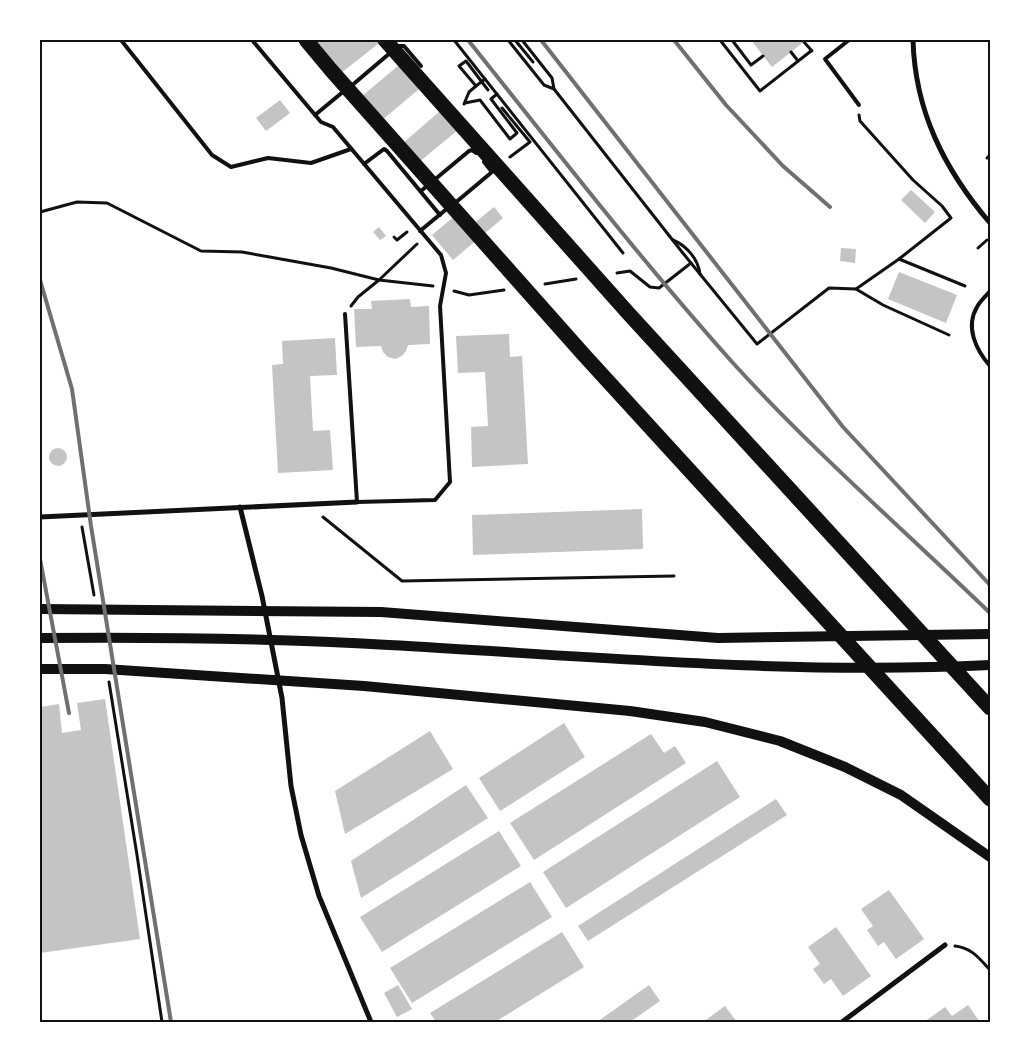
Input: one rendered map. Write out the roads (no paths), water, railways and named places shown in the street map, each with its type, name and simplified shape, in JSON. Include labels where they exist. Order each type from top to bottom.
[{"type":"highway","points":[[306,40],[584,355],[990,799]]},
{"type":"highway","points":[[385,40],[629,314],[990,708]]},
{"type":"main road","points":[[40,609],[381,612],[718,638],[990,634]]},
{"type":"main road","points":[[40,638],[170,637],[386,644],[724,665],[851,668],[990,665]]},
{"type":"main road","points":[[40,669],[105,669],[364,686],[630,711],[705,722],[780,741],[846,767],[901,795],[990,857]]},
{"type":"street","points":[[913,40],[917,84],[927,120],[941,153],[969,199],[990,223]]},
{"type":"street","points":[[40,517],[357,502]]},
{"type":"street","points":[[240,507],[262,596],[282,698],[292,786],[301,835],[319,896],[371,1022]]},
{"type":"street","points":[[842,1022],[945,945]]},
{"type":"lane","points":[[121,40],[212,155],[231,167],[268,158],[312,163],[351,149]]},
{"type":"lane","points":[[252,40],[321,122],[333,127],[440,255],[446,272],[440,306],[450,482],[435,500],[357,502],[345,314]]},
{"type":"lane","points":[[848,40],[824,59],[859,105]]},
{"type":"lane","points":[[315,115],[398,46],[404,46],[421,66]]},
{"type":"lane","points":[[364,164],[384,149],[440,214]]},
{"type":"lane","points":[[420,231],[492,172],[475,151],[469,151],[421,191]]},
{"type":"lane","points":[[990,291],[977,306],[973,318],[972,336],[980,356],[990,366]]},
{"type":"railway","points":[[468,40],[631,244],[698,324],[763,396],[990,613]]},
{"type":"railway","points":[[541,40],[843,427],[990,585]]},
{"type":"railway","points":[[674,40],[726,105],[783,166],[830,207]]},
{"type":"railway","points":[[40,280],[72,389],[91,526],[171,1022]]},
{"type":"railway","points":[[40,559],[69,713]]}]
